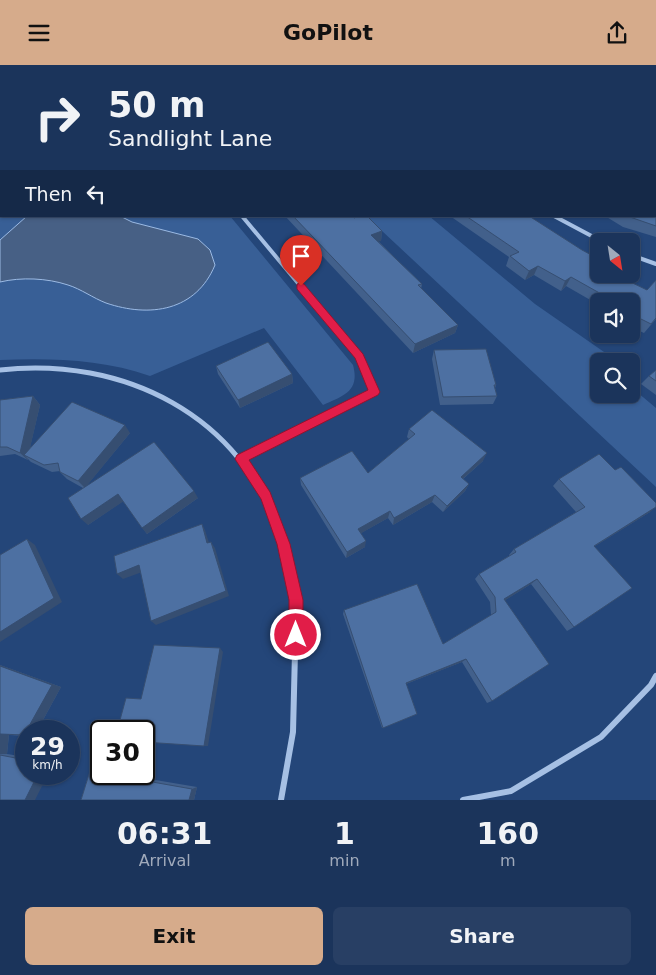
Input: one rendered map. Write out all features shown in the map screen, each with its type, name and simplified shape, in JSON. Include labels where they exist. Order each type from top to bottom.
[{"type":"street","points":[[241,459],[374,392],[360,357],[243,217]]},
{"type":"street","points":[[556,217],[590,235]]},
{"type":"street","points":[[640,258],[656,264]]},
{"type":"street","points":[[0,370],[60,369],[107,376],[149,389],[180,404],[210,426],[241,459],[266,496],[284,544],[296,600],[296,670],[292,745],[280,800]]},
{"type":"street","points":[[463,800],[511,791],[601,737],[651,685],[656,676]]},
{"type":"shaded area","points":[[0,217],[231,217],[353,365],[355,374],[352,387],[344,395],[323,405],[264,328],[150,376],[132,370],[95,363],[38,359],[0,360]]},
{"type":"shaded area","points":[[26,217],[122,217],[132,222],[198,239],[210,250],[215,265],[207,280],[184,301],[170,307],[155,310],[139,310],[106,303],[73,287],[51,281],[25,279],[0,282],[0,240]]},
{"type":"shaded area","points":[[367,217],[430,217],[535,304],[605,353],[590,353],[590,403],[640,403],[640,395],[656,408],[656,487]]},
{"type":"building","points":[[294,217],[368,217],[382,231],[371,235],[422,284],[418,285],[458,325],[415,344]]},
{"type":"building","points":[[467,217],[531,217],[590,254],[590,283],[633,283],[647,290],[656,280],[656,318],[651,324],[640,318],[640,293],[600,293],[571,277],[565,281],[538,266],[529,271],[510,256],[519,252]]},
{"type":"building","points":[[630,217],[656,217],[656,226]]},
{"type":"building","points":[[268,342],[292,374],[238,400],[216,366]]},
{"type":"building","points":[[486,349],[496,385],[494,385],[497,396],[443,397],[434,350]]},
{"type":"building","points":[[656,370],[656,381],[649,376]]},
{"type":"building","points":[[33,396],[20,453],[7,447],[0,447],[0,400]]},
{"type":"building","points":[[72,402],[125,425],[78,481],[60,472],[58,463],[44,465],[24,455]]},
{"type":"building","points":[[432,410],[487,453],[461,477],[469,484],[447,506],[435,495],[394,518],[390,511],[358,529],[366,541],[347,552],[300,478],[352,451],[368,473],[415,434],[409,429]]},
{"type":"building","points":[[154,442],[194,491],[142,528],[118,494],[81,519],[68,498]]},
{"type":"building","points":[[599,454],[615,470],[621,467],[656,503],[656,507],[594,546],[632,588],[574,627],[537,579],[504,599],[549,664],[492,701],[466,659],[406,683],[417,714],[383,728],[344,610],[417,584],[443,644],[496,612],[495,597],[479,574],[516,552],[514,549],[585,507],[559,479]]},
{"type":"building","points":[[202,524],[207,543],[211,542],[226,591],[151,621],[139,565],[117,574],[114,556]]},
{"type":"building","points":[[27,539],[54,598],[0,632],[0,555]]},
{"type":"building","points":[[154,645],[220,648],[204,746],[155,743],[155,720],[120,720],[126,698],[141,699]]},
{"type":"building","points":[[0,666],[52,685],[32,720],[15,720],[15,735],[0,734]]},
{"type":"building","points":[[0,755],[15,758],[15,785],[32,785],[25,800],[0,800]]},
{"type":"building","points":[[90,771],[90,785],[155,785],[155,782],[192,789],[189,800],[81,800]]},
{"type":"route","points":[[296,635],[296,600],[284,544],[266,496],[241,459],[374,392],[360,357],[301,286]]}]
